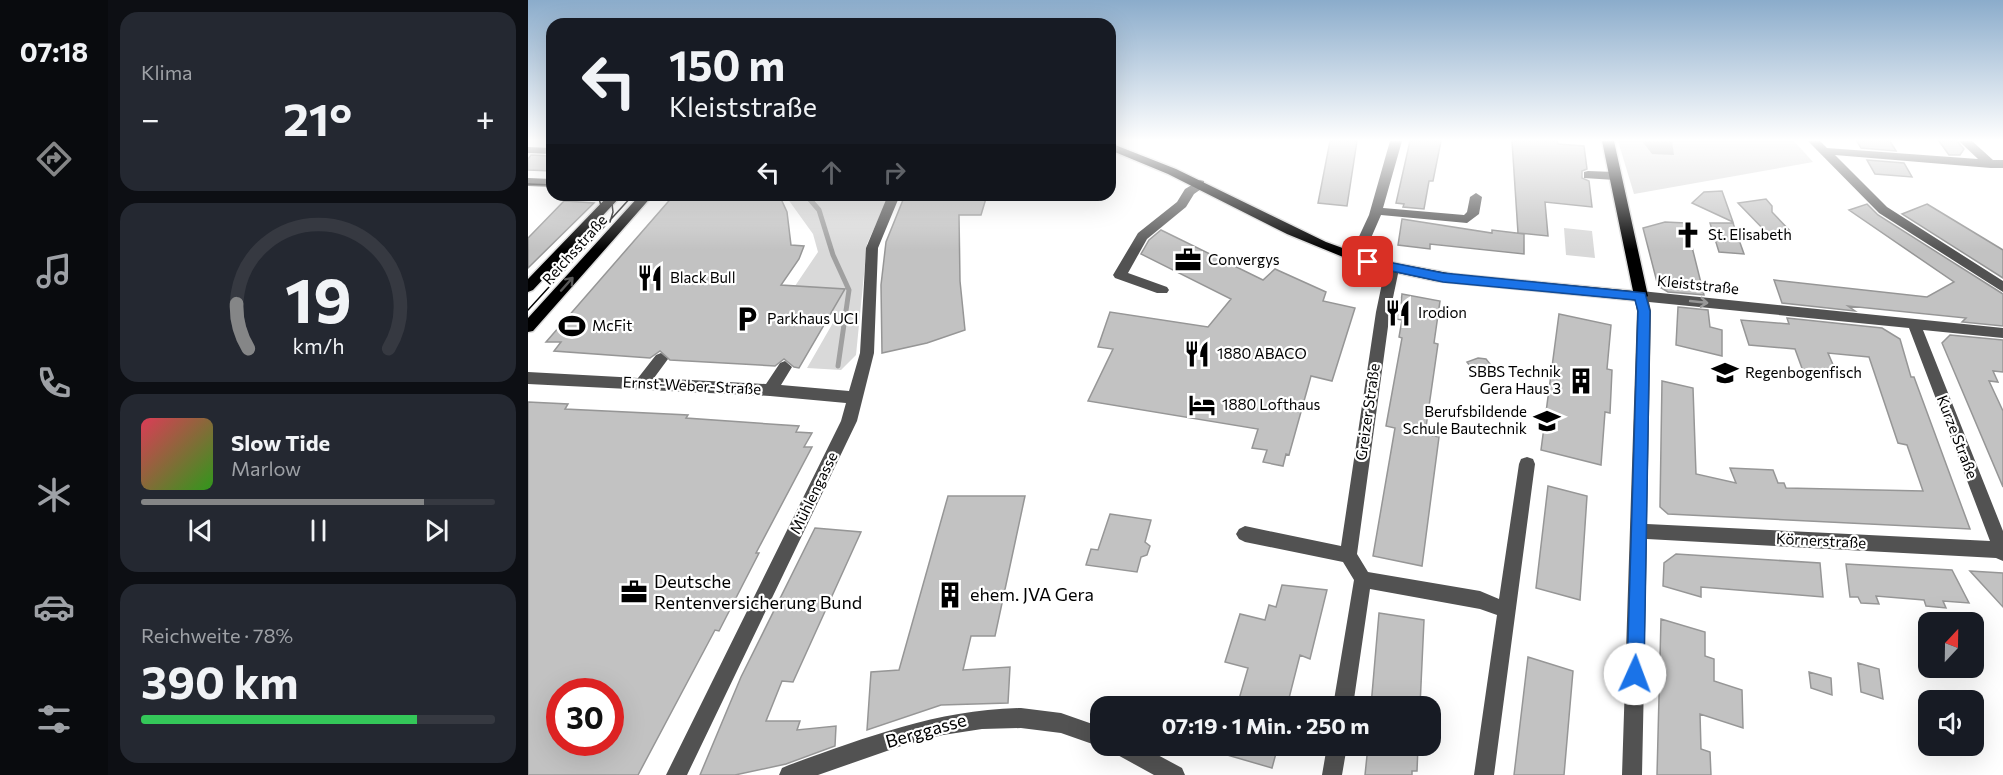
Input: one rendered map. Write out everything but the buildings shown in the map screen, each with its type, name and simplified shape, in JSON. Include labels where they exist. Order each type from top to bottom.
[{"type":"main road","name":"Kleiststraße","points":[[1186,177],[1266,220],[1356,258],[1392,269],[1443,278],[1535,288],[1641,296]]},
{"type":"main road","points":[[1615,177],[1641,296]]},
{"type":"main road","name":"Reichsstraße","points":[[528,287],[610,201]]},
{"type":"main road","name":"Reichsstraße","points":[[528,327],[642,201]]},
{"type":"street","points":[[1356,258],[1376,212],[1386,177]]},
{"type":"street","points":[[1850,177],[1883,210],[2003,287]]},
{"type":"street","points":[[528,182],[546,183]]},
{"type":"street","points":[[1162,290],[1120,275],[1142,236],[1182,204],[1189,192],[1200,184]]},
{"type":"street","points":[[1376,212],[1467,219],[1473,214],[1476,197]]},
{"type":"street","name":"Mühlengasse","points":[[676,775],[849,421],[867,353],[872,248],[892,201]]},
{"type":"street","name":"Greizer Straße","points":[[1348,555],[1383,312],[1392,269]]},
{"type":"street","points":[[1632,775],[1640,531],[1644,311],[1641,296]]},
{"type":"street","name":"Kleiststraße","points":[[1641,296],[2003,333]]},
{"type":"street","name":"Kurze Straße","points":[[1914,324],[2002,551]]},
{"type":"street","points":[[642,384],[661,359]]},
{"type":"street","points":[[770,390],[784,367]]},
{"type":"street","name":"Ernst-Weber-Straße","points":[[528,378],[770,390],[856,398]]},
{"type":"street","points":[[1484,775],[1527,464]]},
{"type":"street","name":"Körnerstraße","points":[[1640,531],[2002,551]]},
{"type":"street","points":[[1245,534],[1348,555],[1363,579],[1345,696]]},
{"type":"street","points":[[1363,579],[1480,600],[1507,610]]},
{"type":"street","name":"Berggasse","points":[[789,775],[919,731],[970,718],[996,716],[1063,724],[1090,733]]},
{"type":"street","points":[[1140,756],[1175,775]]},
{"type":"street","points":[[1332,775],[1335,756]]},
{"type":"shaded area","points":[[1629,177],[1728,177],[1634,194]]},
{"type":"shaded area","points":[[789,201],[886,201],[867,244],[856,355],[841,370],[807,368],[838,314],[831,313],[845,290],[795,286],[818,252],[813,234]]},
{"type":"shaded area","points":[[1564,228],[1592,231],[1595,258],[1566,255]]},
{"type":"waterway","points":[[811,201],[819,210],[833,255],[849,290],[838,366]]},
{"type":"tram line","points":[[528,184],[546,185]]},
{"type":"tram line","points":[[595,230],[603,213],[600,201]]},
{"type":"tram line","points":[[611,219],[613,212],[612,201]]},
{"type":"tram line","points":[[611,219],[628,201]]},
{"type":"tram line","points":[[528,310],[611,219]]},
{"type":"place","name":"St. Elisabeth","points":[[1688,235]]},
{"type":"place","name":"Convergys","points":[[1188,260]]},
{"type":"place","name":"Black Bull","points":[[650,278]]},
{"type":"place","name":"Irodion","points":[[1398,313]]},
{"type":"place","name":"Parkhaus UCI","points":[[747,319]]},
{"type":"place","name":"McFit","points":[[572,326]]},
{"type":"place","name":"1880 ABACO","points":[[1197,354]]},
{"type":"place","name":"Regenbogenfisch","points":[[1725,373]]},
{"type":"place","name":"SBBS Technik Gera Haus 3","points":[[1581,381]]},
{"type":"place","name":"1880 Lofthaus","points":[[1202,405]]},
{"type":"place","name":"Berufsbildende Schule Bautechnik","points":[[1547,421]]},
{"type":"place","name":"Deutsche Rentenversicherung Bund","points":[[634,592]]},
{"type":"place","name":"ehem. JVA Gera","points":[[950,595]]},
{"type":"route","points":[[1368,262],[1392,269],[1443,278],[1641,296],[1644,311],[1635,674]]}]
